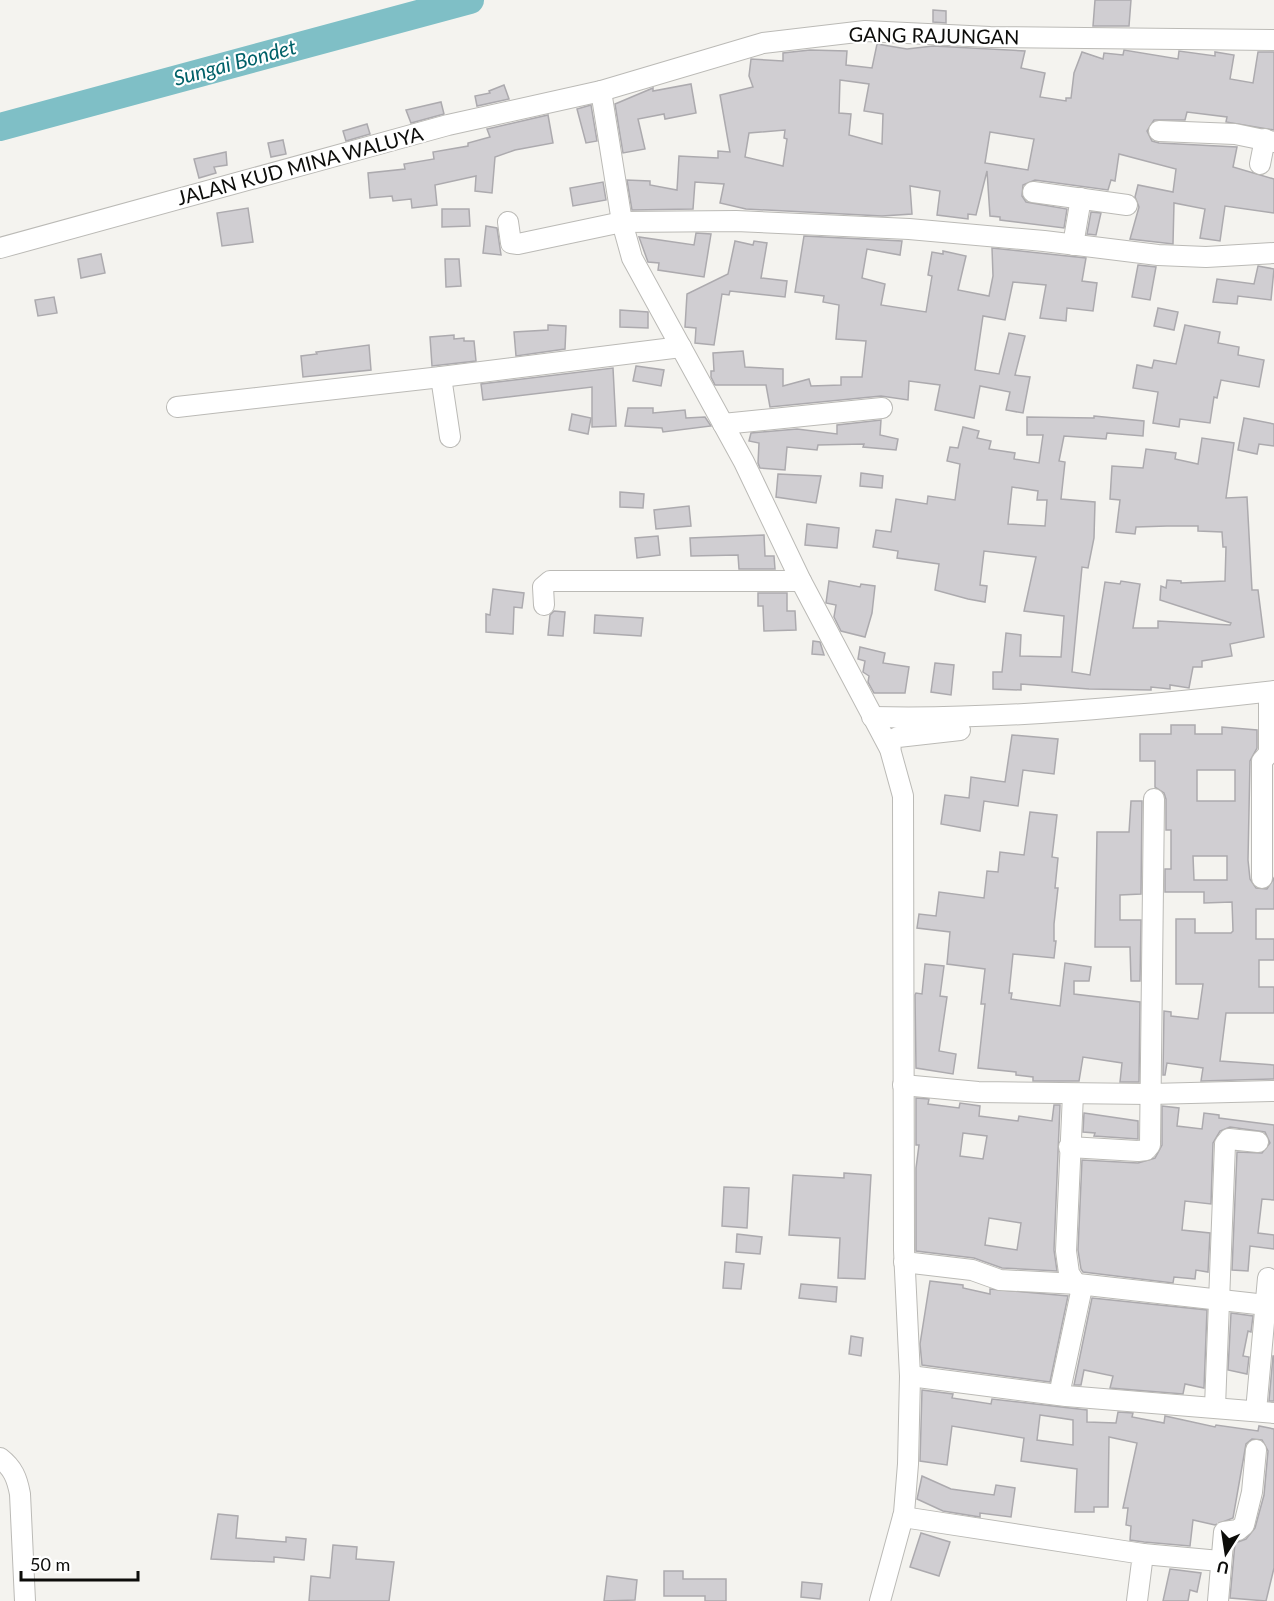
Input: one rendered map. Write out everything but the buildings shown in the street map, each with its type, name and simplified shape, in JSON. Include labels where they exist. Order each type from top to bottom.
[{"type":"street","name":"GANG RAJUNGAN","points":[[601,91],[763,43],[865,32],[990,38],[1274,40]]},
{"type":"street","points":[[601,91],[622,222],[632,258],[723,424],[801,582],[880,731],[903,796],[904,1262],[910,1377],[908,1464],[903,1517],[880,1601]]},
{"type":"street","name":"JALAN KUD MINA WALUYA","points":[[0,248],[448,125],[601,91]]},
{"type":"street","points":[[1159,131],[1235,134],[1269,141],[1260,164]]},
{"type":"street","points":[[1033,192],[1127,205]]},
{"type":"street","points":[[1073,245],[1081,198]]},
{"type":"street","points":[[508,222],[511,243],[518,244],[622,222],[736,221],[856,226],[1073,245],[1158,255],[1206,257],[1274,253]]},
{"type":"street","points":[[177,406],[681,346]]},
{"type":"street","points":[[441,376],[450,437]]},
{"type":"street","points":[[723,424],[882,408]]},
{"type":"street","points":[[544,605],[543,587],[550,581],[801,582]]},
{"type":"street","points":[[880,731],[1184,702],[1272,699],[1269,753],[1262,761],[1262,878]]},
{"type":"street","points":[[880,731],[892,740],[948,725]]},
{"type":"street","points":[[1069,1147],[1146,1150],[1151,1133],[1154,799]]},
{"type":"street","points":[[903,1085],[978,1092],[1073,1094],[1274,1091]]},
{"type":"street","points":[[1059,1395],[1081,1292],[1069,1273],[1066,1251],[1073,1094]]},
{"type":"street","points":[[1215,1407],[1226,1144],[1229,1140],[1258,1142]]},
{"type":"street","points":[[904,1262],[972,1270],[1000,1280],[1078,1284],[1266,1305]]},
{"type":"street","points":[[910,1377],[1059,1395],[1265,1412],[1268,1278]]},
{"type":"street","points":[[1218,1601],[1224,1532],[1238,1530],[1244,1525],[1252,1492],[1256,1450]]},
{"type":"street","points":[[0,1458],[16,1477],[20,1494],[25,1601]]},
{"type":"street","points":[[903,1517],[1143,1554],[1220,1561]]},
{"type":"street","points":[[1137,1601],[1143,1554]]},
{"type":"waterway","name":"Sungai Bondet","points":[[0,127],[470,0]]}]
